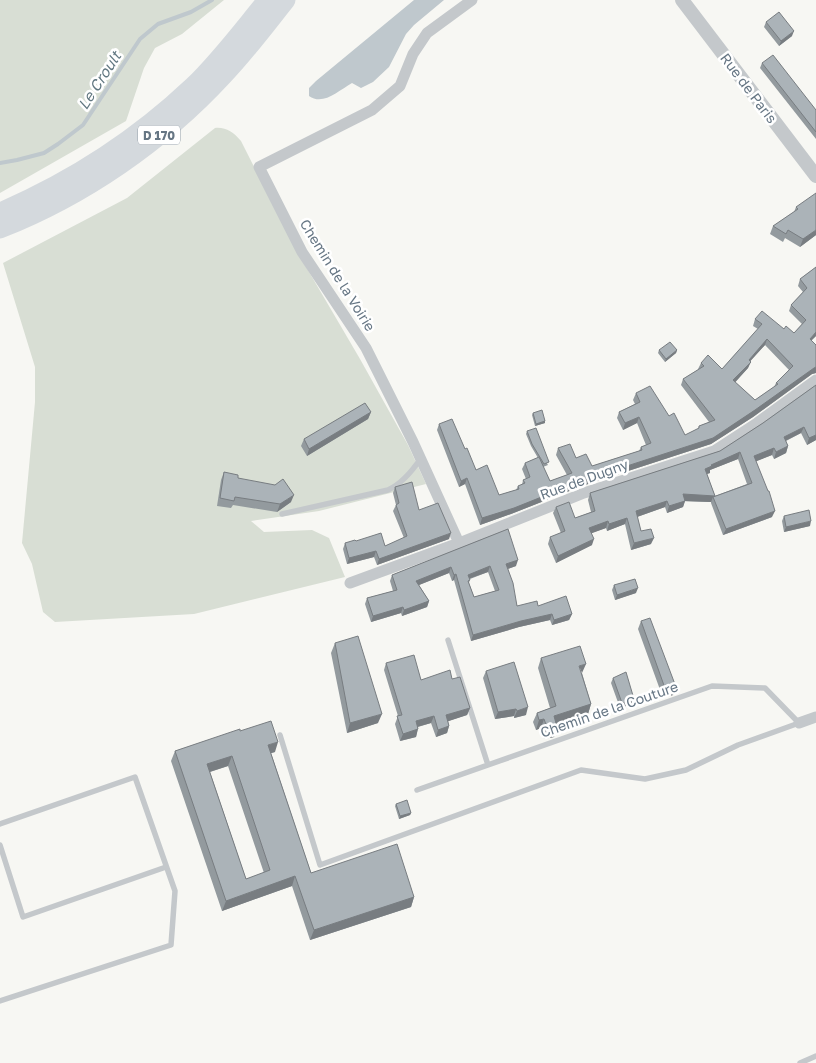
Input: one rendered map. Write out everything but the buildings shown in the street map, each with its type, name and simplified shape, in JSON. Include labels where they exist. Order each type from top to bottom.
[{"type":"highway","name":"D 170","points":[[0,212],[51,188],[91,165],[144,127],[194,85],[267,0]]},
{"type":"highway","name":"D 170","points":[[0,229],[55,204],[90,184],[154,138],[190,109],[223,76],[286,0]]},
{"type":"street","name":"Chemin de la Voirie","points":[[459,543],[421,458],[366,348],[302,252],[259,167],[372,110],[400,86],[413,54],[427,32],[472,0]]},
{"type":"street","name":"Rue de Paris","points":[[682,0],[815,172]]},
{"type":"street","name":"Rue de Dugny","points":[[350,583],[459,543],[584,493],[714,451],[757,423],[816,380]]},
{"type":"street","points":[[799,723],[816,717]]},
{"type":"lane","points":[[282,514],[388,490],[394,487],[416,466],[421,458]]},
{"type":"lane","points":[[448,640],[488,765]]},
{"type":"lane","name":"Chemin de la Couture","points":[[417,790],[712,686],[765,688],[799,723]]},
{"type":"lane","points":[[280,735],[320,865],[581,770],[645,779],[686,770],[738,745],[799,723]]},
{"type":"lane","points":[[0,824],[135,777],[175,891],[171,946],[0,1001]]},
{"type":"lane","points":[[0,845],[23,917],[166,867]]},
{"type":"lane","points":[[800,1063],[816,1056]]},
{"type":"shaded area","points":[[0,0],[224,0],[182,34],[155,48],[144,68],[126,121],[0,193]]},
{"type":"shaded area","points":[[414,0],[444,0],[406,34],[389,67],[373,82],[361,88],[352,83],[325,98],[314,99],[309,96],[309,88],[316,81]]},
{"type":"shaded area","points":[[215,128],[223,128],[229,131],[241,141],[295,248],[408,445],[426,484],[319,511],[251,521],[264,532],[312,530],[329,538],[345,577],[194,614],[55,622],[43,612],[32,564],[22,543],[35,402],[35,367],[3,263],[127,198]]},
{"type":"waterway","name":"Le Croult","points":[[0,163],[44,153],[83,125],[140,39],[158,24],[191,12],[212,0]]}]
